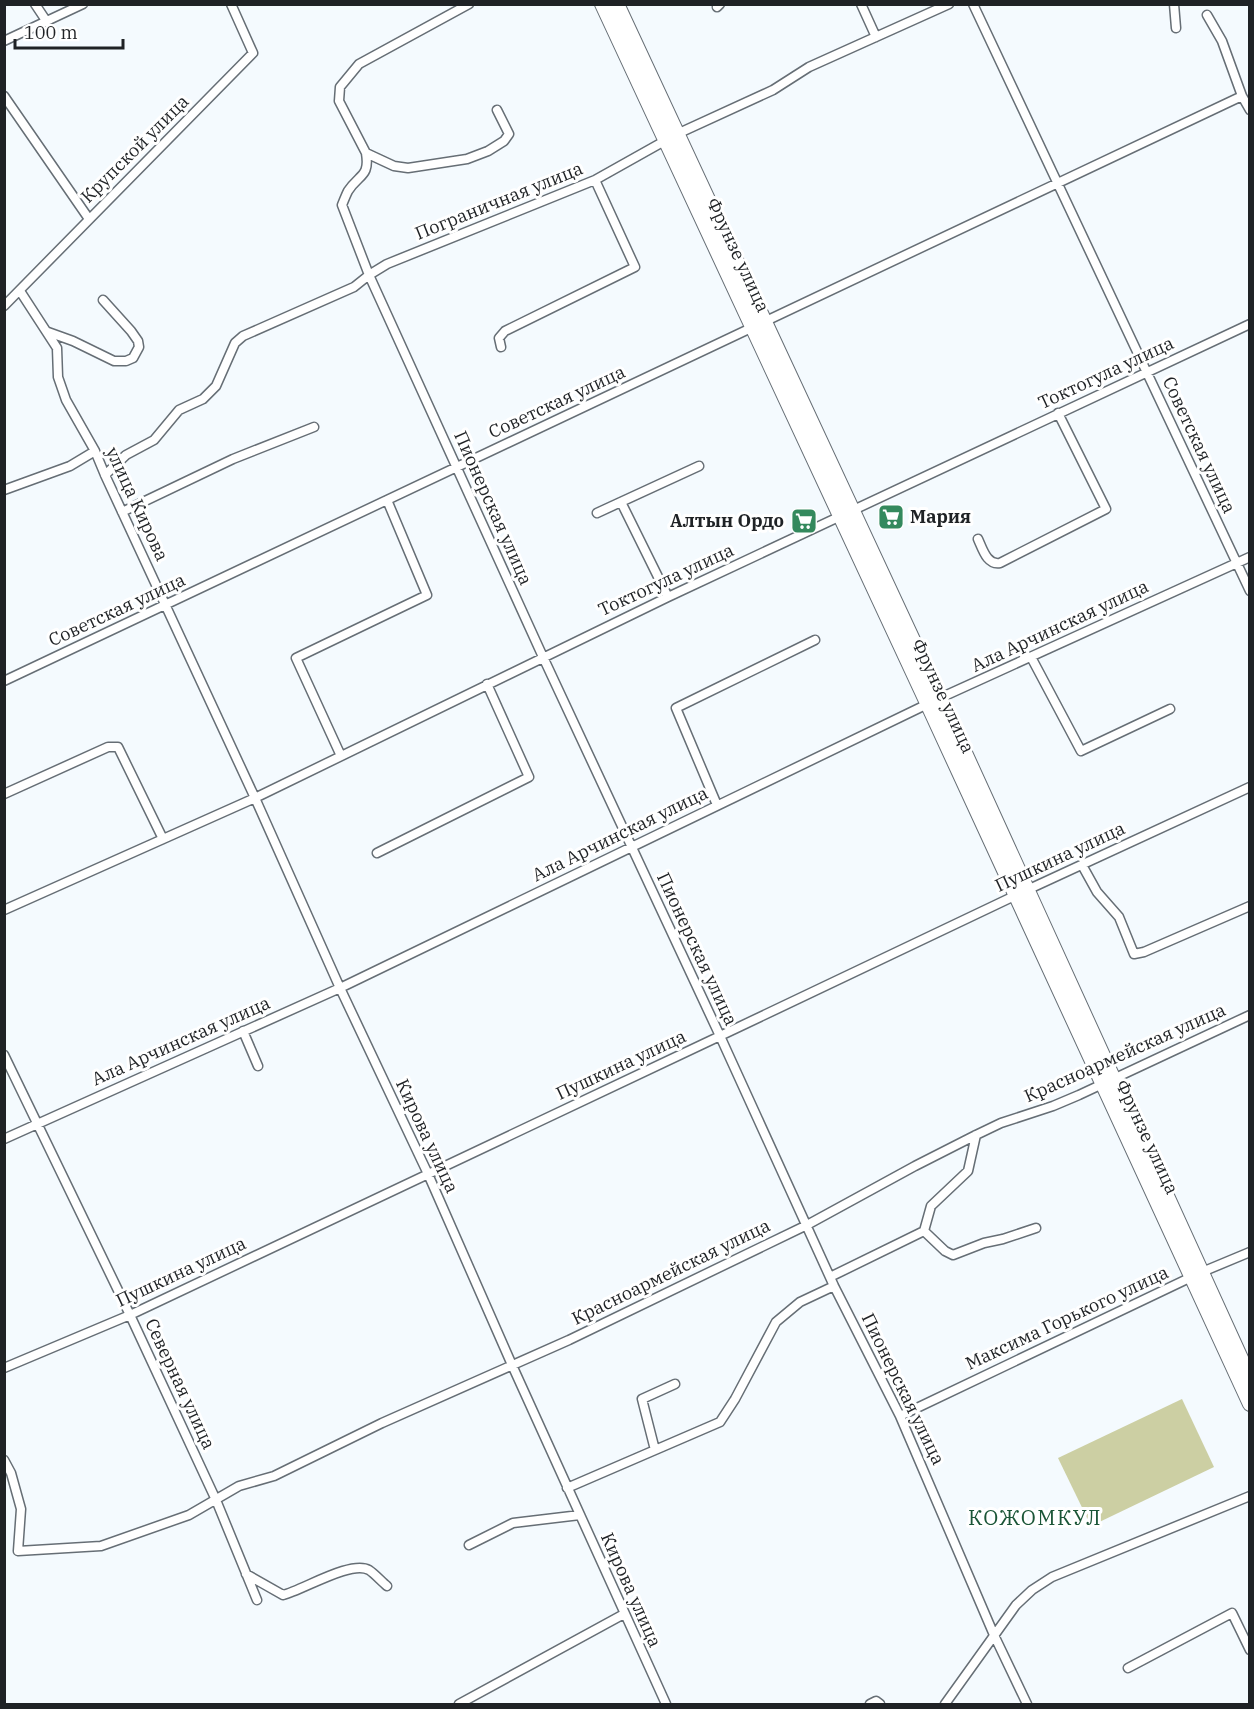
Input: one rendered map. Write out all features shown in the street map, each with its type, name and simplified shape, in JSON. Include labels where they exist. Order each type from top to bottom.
[{"type":"main road","name":"Фрунзе улица","points":[[602,4],[671,137],[934,702],[1197,1275],[1250,1404]]},
{"type":"main road","name":"Фрунзе улица","points":[[617,4],[671,137]]},
{"type":"main road","name":"Фрунзе улица","points":[[1197,1275],[1250,1378]]},
{"type":"street","points":[[35,4],[47,22]]},
{"type":"street","points":[[4,41],[83,4]]},
{"type":"street","name":"Крупской улица","points":[[4,306],[253,53],[231,4]]},
{"type":"street","points":[[469,4],[359,64],[340,87],[339,101],[366,153],[394,166],[408,168],[467,159],[488,152],[504,141],[509,134],[497,110]]},
{"type":"street","points":[[861,4],[876,37]]},
{"type":"street","name":"Пограничная улица","points":[[105,475],[126,455],[154,440],[179,410],[203,399],[216,387],[235,343],[243,336],[354,287],[387,264],[594,180],[671,137],[773,90],[810,67],[949,4]]},
{"type":"street","name":"Советская улица","points":[[973,4],[1250,591]]},
{"type":"street","points":[[1174,4],[1176,28]]},
{"type":"street","points":[[1207,15],[1222,41],[1242,96],[1250,110]]},
{"type":"street","points":[[4,96],[89,219]]},
{"type":"street","name":"Советская улица","points":[[4,681],[1242,96]]},
{"type":"street","name":"Пионерская улица","points":[[366,153],[368,165],[348,190],[342,204],[369,275],[834,1286],[900,1416],[994,1635],[1027,1704]]},
{"type":"street","points":[[501,347],[499,338],[506,331],[635,267],[594,180]]},
{"type":"street","name":"улица Кирова","points":[[20,291],[57,348],[58,377],[66,400],[95,451],[255,798]]},
{"type":"street","points":[[48,332],[73,341],[114,361],[126,361],[133,358],[139,347],[138,341],[103,300]]},
{"type":"street","name":"Токтогула улица","points":[[4,910],[255,798],[668,597],[1250,324]]},
{"type":"street","points":[[978,539],[990,562],[1000,563],[1106,509],[1058,413]]},
{"type":"street","points":[[122,512],[233,459],[314,427]]},
{"type":"street","points":[[4,490],[70,466],[95,451]]},
{"type":"street","points":[[597,513],[699,466]]},
{"type":"street","points":[[340,756],[297,658],[427,595],[387,500]]},
{"type":"street","points":[[621,502],[668,597]]},
{"type":"street","name":"Ала Арчинская улица","points":[[4,1139],[340,988],[934,702],[1250,557]]},
{"type":"street","points":[[717,805],[676,708],[815,640]]},
{"type":"street","points":[[1030,657],[1081,751],[1170,709]]},
{"type":"street","points":[[377,853],[529,777],[487,684]]},
{"type":"street","points":[[4,794],[108,747],[118,747],[163,839]]},
{"type":"street","name":"Пушкина улица","points":[[4,1368],[130,1315],[1021,892],[1250,787]]},
{"type":"street","name":"Кирова улица","points":[[255,798],[340,988],[428,1174],[567,1488],[666,1704]]},
{"type":"street","points":[[1082,865],[1097,892],[1119,917],[1134,954],[1144,952],[1250,906]]},
{"type":"street","name":"Красноармейская улица","points":[[4,1460],[11,1473],[21,1509],[18,1551],[101,1546],[189,1515],[238,1486],[274,1476],[382,1423],[568,1340],[807,1225],[915,1166],[1001,1123],[1053,1106],[1250,1015]]},
{"type":"street","points":[[243,1031],[258,1066]]},
{"type":"street","name":"Северная улица","points":[[4,1055],[130,1315],[216,1500],[257,1600]]},
{"type":"street","points":[[830,1277],[924,1231],[931,1206],[968,1172],[976,1135]]},
{"type":"street","points":[[924,1231],[945,1251],[953,1255],[984,1243],[1036,1228]]},
{"type":"street","name":"Максима Горького улица","points":[[900,1416],[1250,1252]]},
{"type":"street","points":[[567,1488],[720,1422],[735,1399],[776,1322],[800,1302],[834,1286]]},
{"type":"street","points":[[655,1450],[642,1399],[675,1384]]},
{"type":"street","points":[[945,1704],[1016,1605],[1032,1590],[1052,1577],[1250,1496]]},
{"type":"street","points":[[469,1545],[513,1523],[580,1515]]},
{"type":"street","points":[[246,1573],[283,1595],[293,1593],[341,1571],[358,1568],[368,1569],[387,1586]]},
{"type":"street","points":[[1128,1668],[1232,1613],[1250,1650]]},
{"type":"street","points":[[459,1704],[624,1614]]},
{"type":"street","points":[[870,1704],[876,1701],[880,1704]]},
{"type":"green space","points":[[1182,1399],[1214,1467],[1091,1526],[1058,1458]]},
{"type":"place","name":"Мария","points":[[891,517]]},
{"type":"place","name":"Алтын Ордо","points":[[804,521]]},
{"type":"district","name":"КОЖОМКУЛ","points":[[1035,1518]]}]
